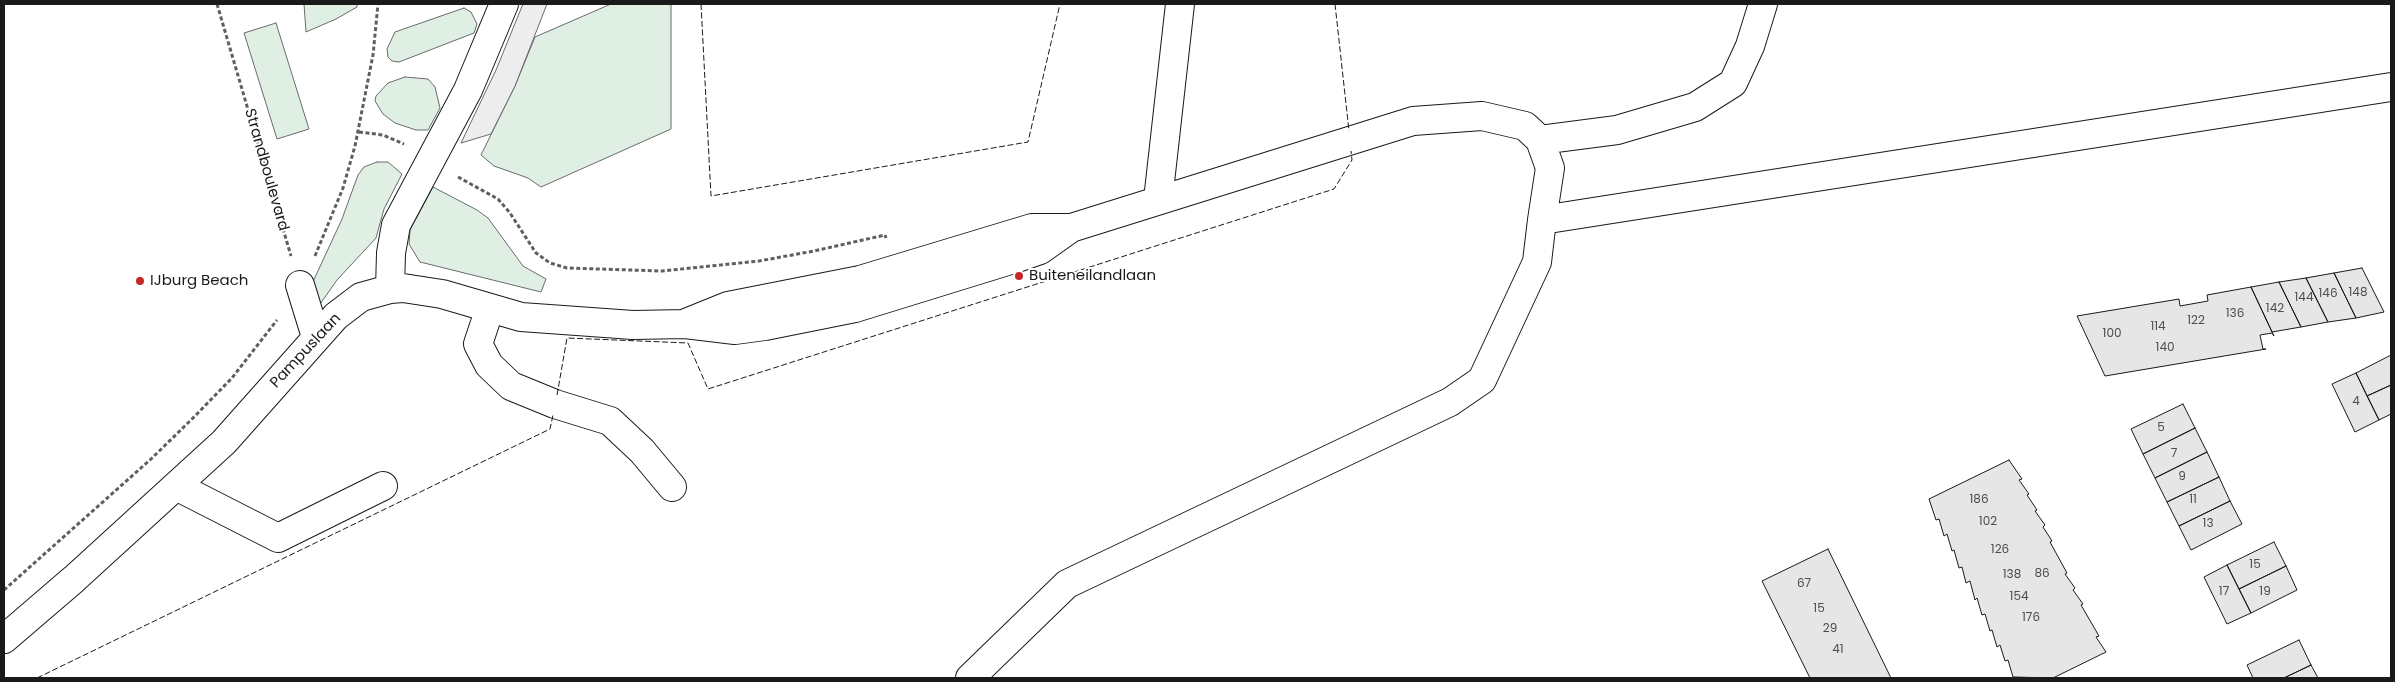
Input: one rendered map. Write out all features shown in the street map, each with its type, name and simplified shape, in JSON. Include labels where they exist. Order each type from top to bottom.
[{"type":"street","points":[[390,289],[391,253],[396,226],[471,84],[504,4]]},
{"type":"street","points":[[1158,200],[1180,4]]},
{"type":"street","points":[[1540,140],[1617,130],[1695,107],[1733,82],[1750,46],[1763,4]]},
{"type":"street","points":[[1542,220],[2391,87]]},
{"type":"street","points":[[685,324],[735,330],[783,323],[855,308],[1040,250],[1071,228],[1413,121],[1482,116],[1525,126],[1540,140],[1550,168],[1537,262],[1482,380],[1450,402],[1067,584],[970,678]]},
{"type":"street","points":[[685,324],[728,306],[820,290],[896,271],[1032,228],[1071,228]]},
{"type":"street","points":[[300,285],[316,337]]},
{"type":"street","name":"Pampuslaan","points":[[4,640],[224,442],[316,337],[336,316],[361,298],[390,289],[403,288],[442,294],[521,317],[633,325],[685,324]]},
{"type":"street","points":[[490,308],[478,344],[489,364],[511,386],[555,404],[610,421],[642,451],[672,487]]},
{"type":"street","points":[[176,486],[278,538],[383,486]]},
{"type":"path","name":"Strandboulevard","points":[[217,4],[300,285]]},
{"type":"path","points":[[4,590],[192,419],[255,350],[300,285],[315,255],[343,188],[359,132],[373,55],[378,4]]},
{"type":"path","points":[[359,132],[383,136],[399,142],[498,199],[510,213],[536,253],[550,263],[567,268],[652,271],[759,261],[884,235],[896,271]]},
{"type":"green space","points":[[304,4],[357,4],[357,7],[336,19],[306,32]]},
{"type":"green space","points":[[611,4],[671,4],[671,129],[541,187],[528,178],[494,166],[481,155],[515,86],[535,37]]},
{"type":"green space","points":[[464,8],[471,12],[477,24],[474,33],[399,62],[392,61],[388,57],[387,49],[395,32]]},
{"type":"green space","points":[[276,23],[309,129],[277,139],[244,33]]},
{"type":"green space","points":[[405,77],[428,79],[435,87],[440,108],[428,130],[416,130],[395,123],[383,114],[375,101],[376,96],[388,83]]},
{"type":"green space","points":[[377,162],[388,162],[402,174],[384,209],[376,238],[337,280],[318,307],[311,286],[342,219],[358,175],[364,167]]},
{"type":"green space","points":[[433,187],[477,210],[488,218],[523,266],[546,279],[541,292],[420,262],[409,244],[410,230]]},
{"type":"shaded area","points":[[523,4],[547,4],[515,86],[491,134],[461,143],[496,70]]},
{"type":"building","points":[[2362,268],[2384,312],[2356,318],[2334,273]]},
{"type":"building","points":[[2334,273],[2356,318],[2328,322],[2306,278]]},
{"type":"building","points":[[2306,278],[2328,322],[2301,327],[2279,282]]},
{"type":"building","points":[[2279,282],[2301,327],[2272,332],[2251,287]]},
{"type":"building","points":[[2251,287],[2274,336],[2272,333],[2260,335],[2263,349],[2266,349],[2105,376],[2077,316],[2179,299],[2180,306],[2208,301],[2207,295]]},
{"type":"building","points":[[2391,355],[2391,385],[2367,396],[2356,373]]},
{"type":"building","points":[[2356,373],[2379,420],[2355,432],[2332,384]]},
{"type":"building","points":[[2391,385],[2391,414],[2379,420],[2367,396]]},
{"type":"building","points":[[2183,404],[2195,428],[2143,454],[2131,429]]},
{"type":"building","points":[[2195,428],[2207,452],[2155,478],[2143,454]]},
{"type":"building","points":[[2207,452],[2219,477],[2167,502],[2155,478]]},
{"type":"building","points":[[2009,460],[2022,479],[2019,480],[2029,494],[2027,495],[2037,510],[2035,511],[2045,525],[2043,527],[2052,541],[2050,542],[2067,573],[2065,574],[2075,588],[2073,590],[2083,604],[2081,605],[2099,636],[2096,637],[2106,652],[2053,678],[2013,677],[2008,660],[2005,661],[2000,645],[1997,647],[1985,614],[1982,615],[1977,598],[1975,600],[1970,581],[1966,583],[1962,567],[1959,568],[1954,550],[1952,551],[1947,534],[1944,536],[1939,519],[1936,520],[1929,499]]},
{"type":"building","points":[[2219,477],[2230,501],[2179,526],[2167,502]]},
{"type":"building","points":[[2230,501],[2242,524],[2191,550],[2179,526]]},
{"type":"building","points":[[2274,542],[2286,566],[2239,589],[2227,565]]},
{"type":"building","points":[[1828,549],[1891,678],[1810,678],[1762,581]]},
{"type":"building","points":[[2227,565],[2251,613],[2227,624],[2204,577]]},
{"type":"building","points":[[2286,566],[2297,590],[2251,613],[2239,589]]},
{"type":"building","points":[[2299,640],[2311,665],[2284,678],[2253,678],[2247,665]]},
{"type":"building","points":[[2311,665],[2318,678],[2284,678]]},
{"type":"fence","points":[[701,4],[711,196],[1028,142],[1060,4]]},
{"type":"fence","points":[[1335,4],[1349,131]]},
{"type":"fence","points":[[557,395],[567,338],[688,343],[708,389],[1334,189],[1352,160],[1351,151]]},
{"type":"fence","points":[[37,678],[550,429],[553,415]]},
{"type":"place","name":"Buiteneilandlaan","points":[[1019,276]]},
{"type":"place","name":"IJburg Beach","points":[[140,281]]}]
